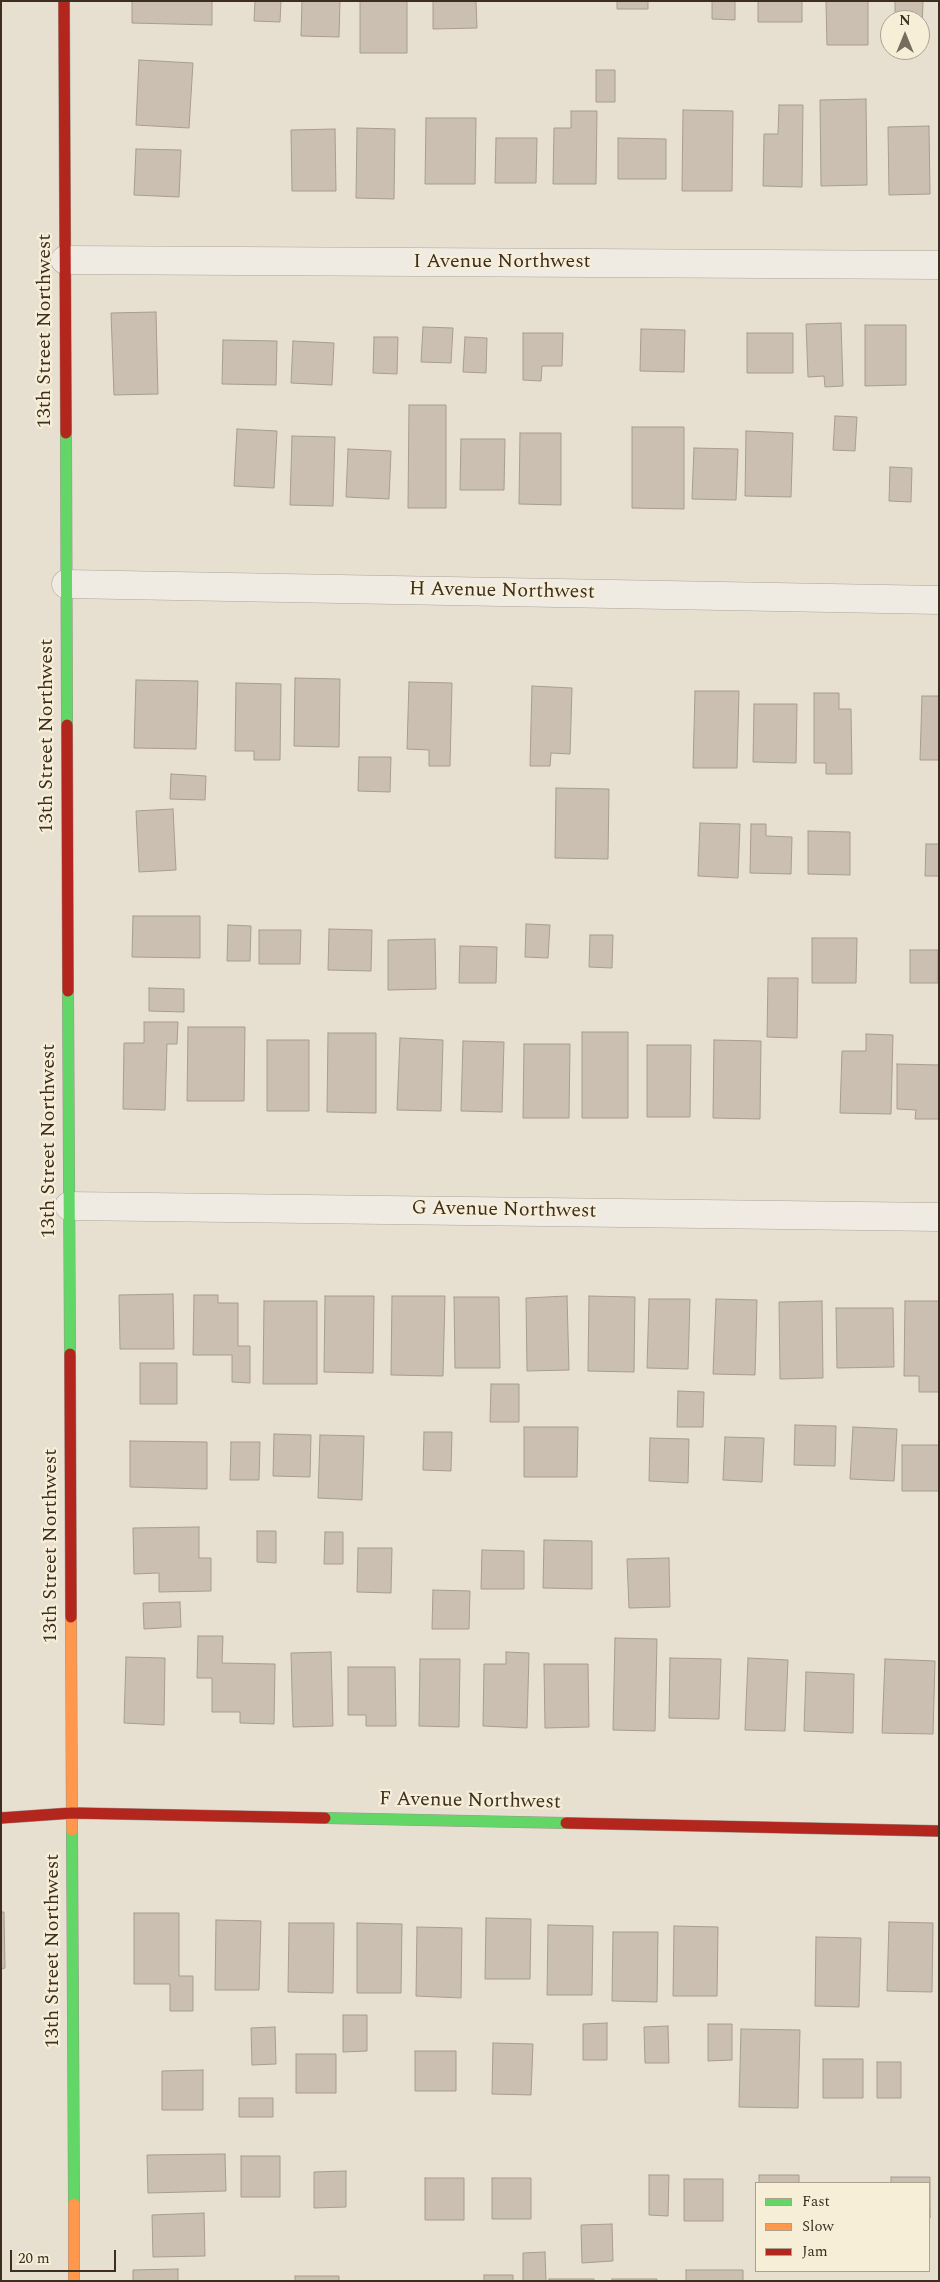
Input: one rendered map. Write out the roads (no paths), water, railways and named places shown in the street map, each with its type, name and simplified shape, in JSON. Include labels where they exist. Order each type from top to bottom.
[{"type":"street","name":"13th Street Northwest","points":[[64,1],[74,2281]]},
{"type":"street","name":"I Avenue Northwest","points":[[65,260],[939,265]]},
{"type":"street","name":"H Avenue Northwest","points":[[66,584],[939,600]]},
{"type":"street","name":"G Avenue Northwest","points":[[69,1206],[939,1217]]},
{"type":"street","name":"F Avenue Northwest","points":[[1,1818],[72,1813],[939,1831]]}]
